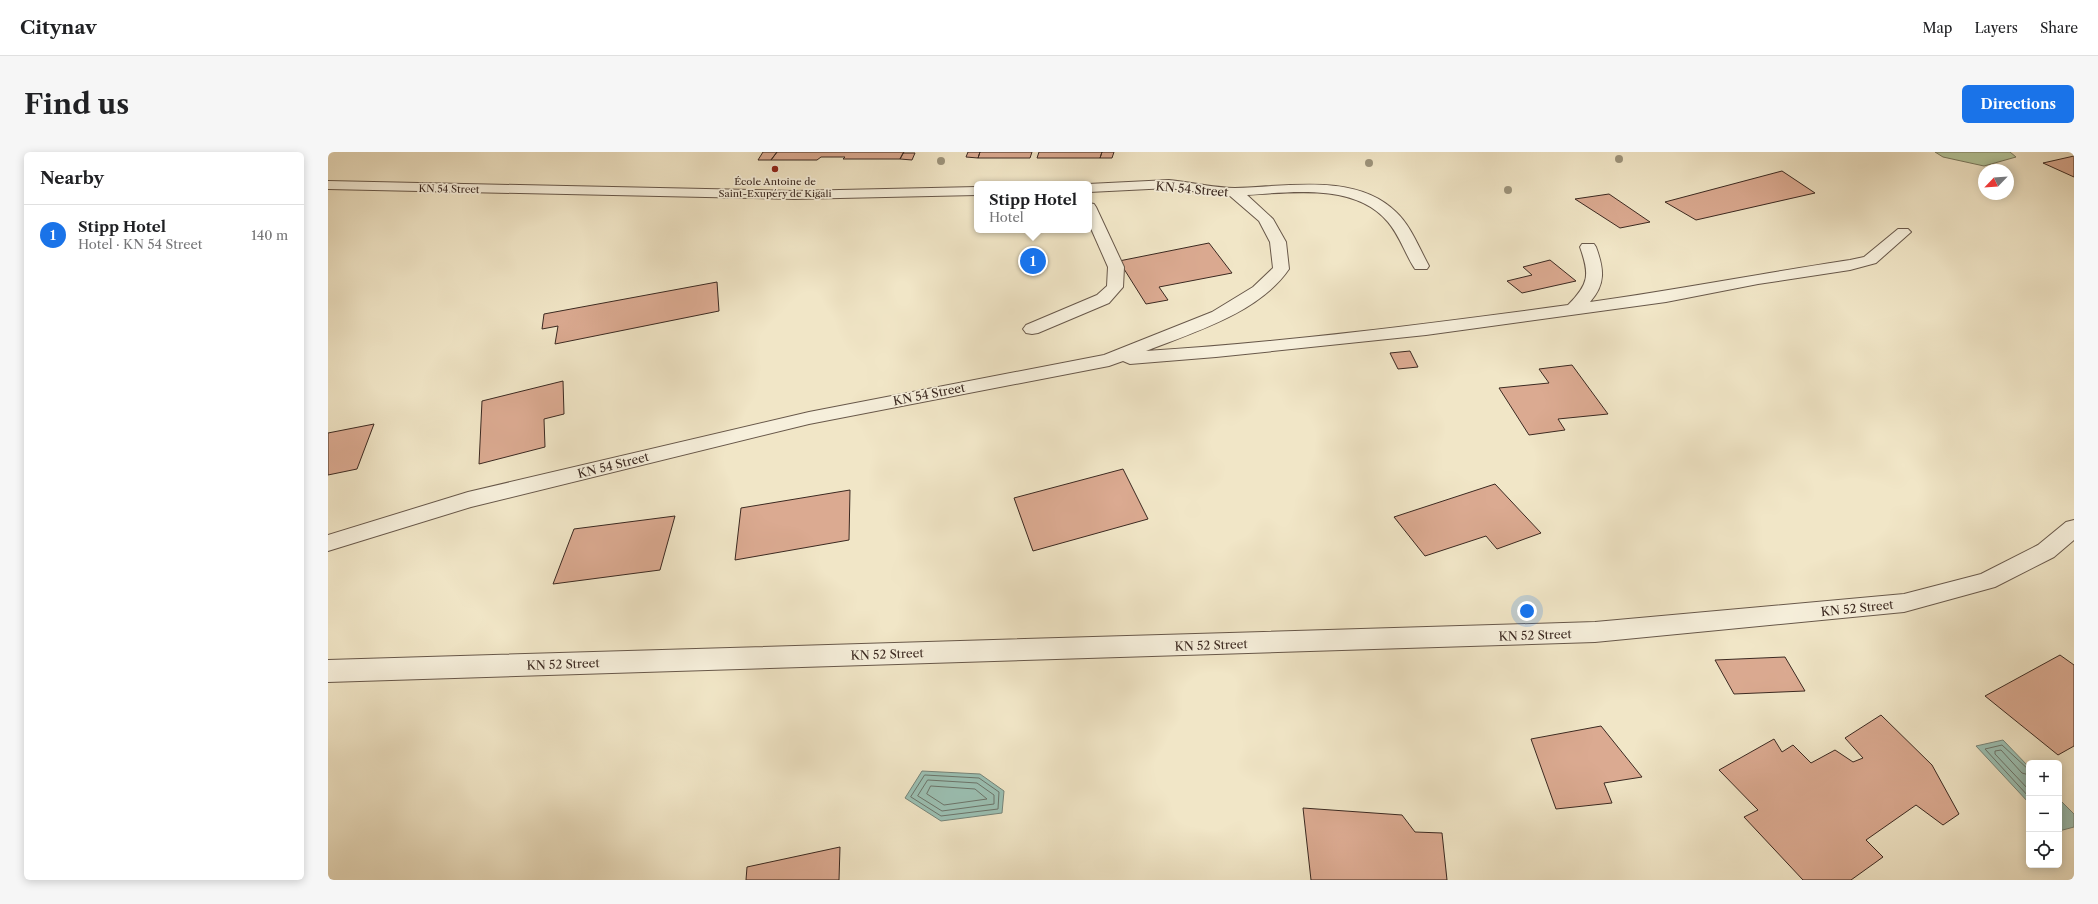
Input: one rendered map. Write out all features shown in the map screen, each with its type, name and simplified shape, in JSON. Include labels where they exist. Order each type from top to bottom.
[{"type":"street","name":"KN 54 Street","points":[[328,543],[468,500],[809,418],[1109,360],[1218,316],[1259,291],[1280,269],[1278,242],[1265,219],[1234,192],[1169,184],[1092,188]]},
{"type":"street","name":"KN 54 Street","points":[[328,185],[794,195],[974,191]]},
{"type":"street","points":[[1234,192],[1297,188],[1340,191],[1373,200],[1391,214],[1421,266]]},
{"type":"street","points":[[1032,329],[1103,299],[1115,287],[1116,267],[1092,214]]},
{"type":"street","points":[[1109,360],[1347,339],[1572,311],[1666,297],[1758,279],[1850,266],[1870,260],[1903,232]]},
{"type":"street","points":[[1572,311],[1592,291],[1596,267],[1588,247]]},
{"type":"street","name":"KN 52 Street","points":[[328,671],[1595,632],[1904,603],[1987,581],[2046,551],[2074,528]]},
{"type":"green space","points":[[1935,152],[2010,152],[2016,157],[1991,164],[1978,165],[1943,157]]},
{"type":"water","points":[[2003,740],[2026,764],[2026,800],[1976,746]]},
{"type":"water","points":[[922,771],[980,774],[1004,791],[1002,813],[941,821],[905,798]]},
{"type":"water","points":[[2062,802],[2074,814],[2074,827],[2062,830]]},
{"type":"building","points":[[763,152],[777,152],[771,160],[758,160]]},
{"type":"building","points":[[777,152],[904,152],[900,159],[843,159],[845,157],[821,157],[817,160],[771,160]]},
{"type":"building","points":[[968,152],[980,152],[978,158],[966,157]]},
{"type":"building","points":[[980,152],[1032,152],[1030,158],[978,158]]},
{"type":"building","points":[[1039,152],[1102,152],[1100,158],[1037,158]]},
{"type":"building","points":[[1102,152],[1114,152],[1112,158],[1100,158]]},
{"type":"building","points":[[903,153],[915,153],[912,160],[900,159]]},
{"type":"building","points":[[2074,156],[2074,177],[2043,163]]},
{"type":"building","points":[[1782,171],[1815,193],[1696,220],[1665,202]]},
{"type":"building","points":[[1609,194],[1650,222],[1620,228],[1575,199]]},
{"type":"building","points":[[1209,243],[1232,273],[1159,287],[1168,300],[1146,304],[1119,261]]},
{"type":"building","points":[[1550,260],[1576,281],[1522,293],[1507,281],[1532,275],[1523,267]]},
{"type":"building","points":[[717,282],[719,311],[555,344],[558,326],[542,329],[544,314]]},
{"type":"building","points":[[1410,351],[1418,367],[1398,369],[1390,353]]},
{"type":"building","points":[[1572,365],[1608,414],[1558,419],[1565,430],[1529,435],[1499,388],[1549,383],[1539,369]]},
{"type":"building","points":[[563,381],[564,414],[544,419],[545,447],[479,464],[482,401]]},
{"type":"building","points":[[374,424],[357,469],[328,475],[328,433]]},
{"type":"building","points":[[1123,469],[1148,519],[1033,551],[1014,498]]},
{"type":"building","points":[[1495,484],[1541,533],[1497,549],[1486,536],[1425,556],[1394,517]]},
{"type":"building","points":[[850,490],[849,540],[735,560],[741,508]]},
{"type":"building","points":[[675,516],[660,570],[553,584],[574,529]]},
{"type":"building","points":[[2060,655],[2074,665],[2074,746],[2058,755],[1985,696]]},
{"type":"building","points":[[1785,657],[1805,691],[1734,694],[1715,660]]},
{"type":"building","points":[[1881,715],[1932,765],[1959,814],[1943,825],[1916,805],[1866,840],[1883,857],[1851,880],[1803,880],[1744,817],[1758,810],[1719,770],[1774,739],[1782,752],[1793,745],[1811,763],[1835,750],[1853,762],[1863,758],[1845,738]]},
{"type":"building","points":[[1601,726],[1642,777],[1604,783],[1612,803],[1556,809],[1531,739]]},
{"type":"building","points":[[1303,808],[1402,815],[1415,832],[1442,833],[1447,880],[1311,880]]},
{"type":"building","points":[[840,847],[839,880],[746,880],[747,867]]},
{"type":"place","name":"École Antoine de Saint-Exupéry de Kigali","points":[[775,169]]},
{"type":"place","name":"Stipp Hotel","points":[[1033,261]]}]
